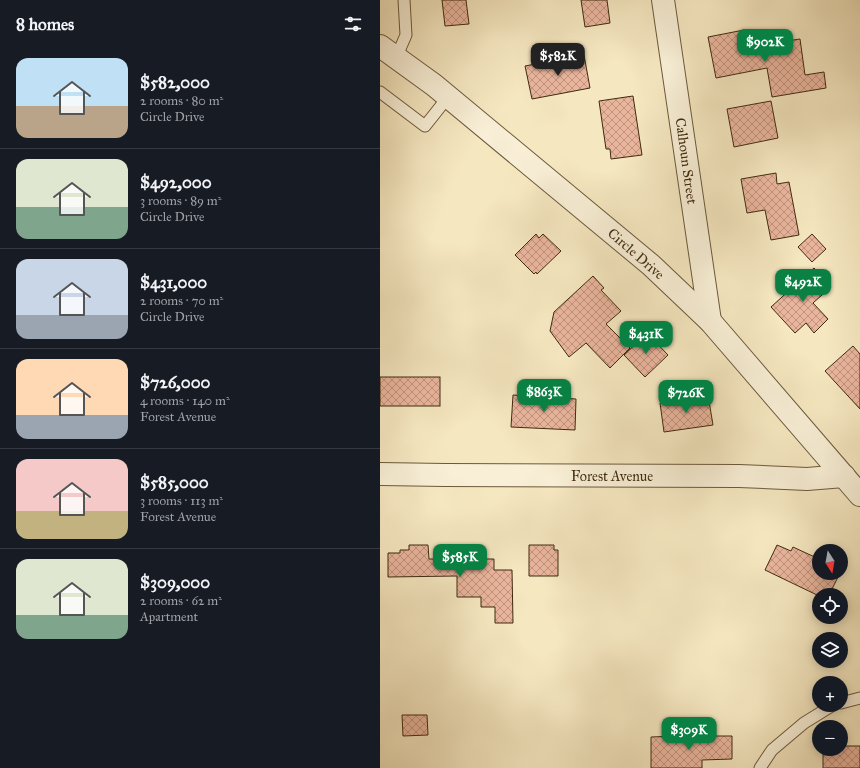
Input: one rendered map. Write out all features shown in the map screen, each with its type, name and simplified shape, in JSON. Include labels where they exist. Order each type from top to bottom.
[{"type":"street","name":"Calhoun Street","points":[[663,0],[710,321]]},
{"type":"street","name":"Circle Drive","points":[[388,52],[448,97],[651,265],[710,321],[860,495]]},
{"type":"street","name":"Forest Avenue","points":[[380,474],[731,476],[807,479],[844,476]]},
{"type":"lane","points":[[388,52],[406,35],[404,0]]},
{"type":"lane","points":[[380,92],[425,126],[448,97]]},
{"type":"lane","points":[[848,701],[860,698]]},
{"type":"lane","points":[[760,768],[772,750],[804,722],[821,712]]},
{"type":"building","points":[[442,0],[466,0],[469,24],[445,26]]},
{"type":"building","points":[[581,0],[607,0],[610,23],[585,27]]},
{"type":"building","points":[[744,30],[748,47],[800,39],[805,75],[824,72],[826,88],[772,97],[767,68],[716,78],[708,37]]},
{"type":"building","points":[[584,55],[590,88],[532,99],[525,66]]},
{"type":"building","points":[[633,96],[642,155],[611,159],[610,149],[606,149],[599,101]]},
{"type":"building","points":[[771,101],[778,138],[734,147],[727,109]]},
{"type":"building","points":[[776,173],[777,184],[789,182],[799,235],[771,240],[765,210],[747,213],[741,179]]},
{"type":"building","points":[[536,234],[539,238],[543,234],[561,251],[537,274],[536,272],[534,274],[515,255]]},
{"type":"building","points":[[812,234],[826,249],[812,262],[798,247]]},
{"type":"building","points":[[814,268],[831,287],[813,303],[828,319],[814,333],[806,323],[795,333],[771,307]]},
{"type":"building","points":[[593,276],[604,288],[601,290],[621,311],[606,324],[630,348],[610,368],[586,343],[569,357],[550,331],[554,312]]},
{"type":"building","points":[[647,333],[668,355],[645,377],[624,355]]},
{"type":"building","points":[[853,346],[860,354],[860,409],[825,371]]},
{"type":"building","points":[[380,377],[440,377],[440,406],[380,406]]},
{"type":"building","points":[[513,395],[576,399],[575,430],[511,427]]},
{"type":"building","points":[[708,395],[713,425],[664,432],[660,403]]},
{"type":"building","points":[[409,545],[428,545],[429,559],[494,559],[494,570],[512,570],[513,623],[495,623],[495,607],[481,607],[481,597],[457,597],[457,576],[388,577],[388,553],[400,553],[400,550],[409,550]]},
{"type":"building","points":[[529,545],[554,545],[554,550],[558,550],[558,576],[529,576]]},
{"type":"building","points":[[777,545],[791,551],[793,547],[812,556],[812,580],[836,580],[832,588],[812,588],[812,593],[765,570]]},
{"type":"building","points":[[402,715],[427,715],[428,735],[403,736]]},
{"type":"building","points":[[701,735],[732,736],[732,759],[702,760],[702,768],[651,768],[651,737]]},
{"type":"building","points":[[848,746],[860,746],[860,768],[823,768],[823,756],[848,756]]}]
